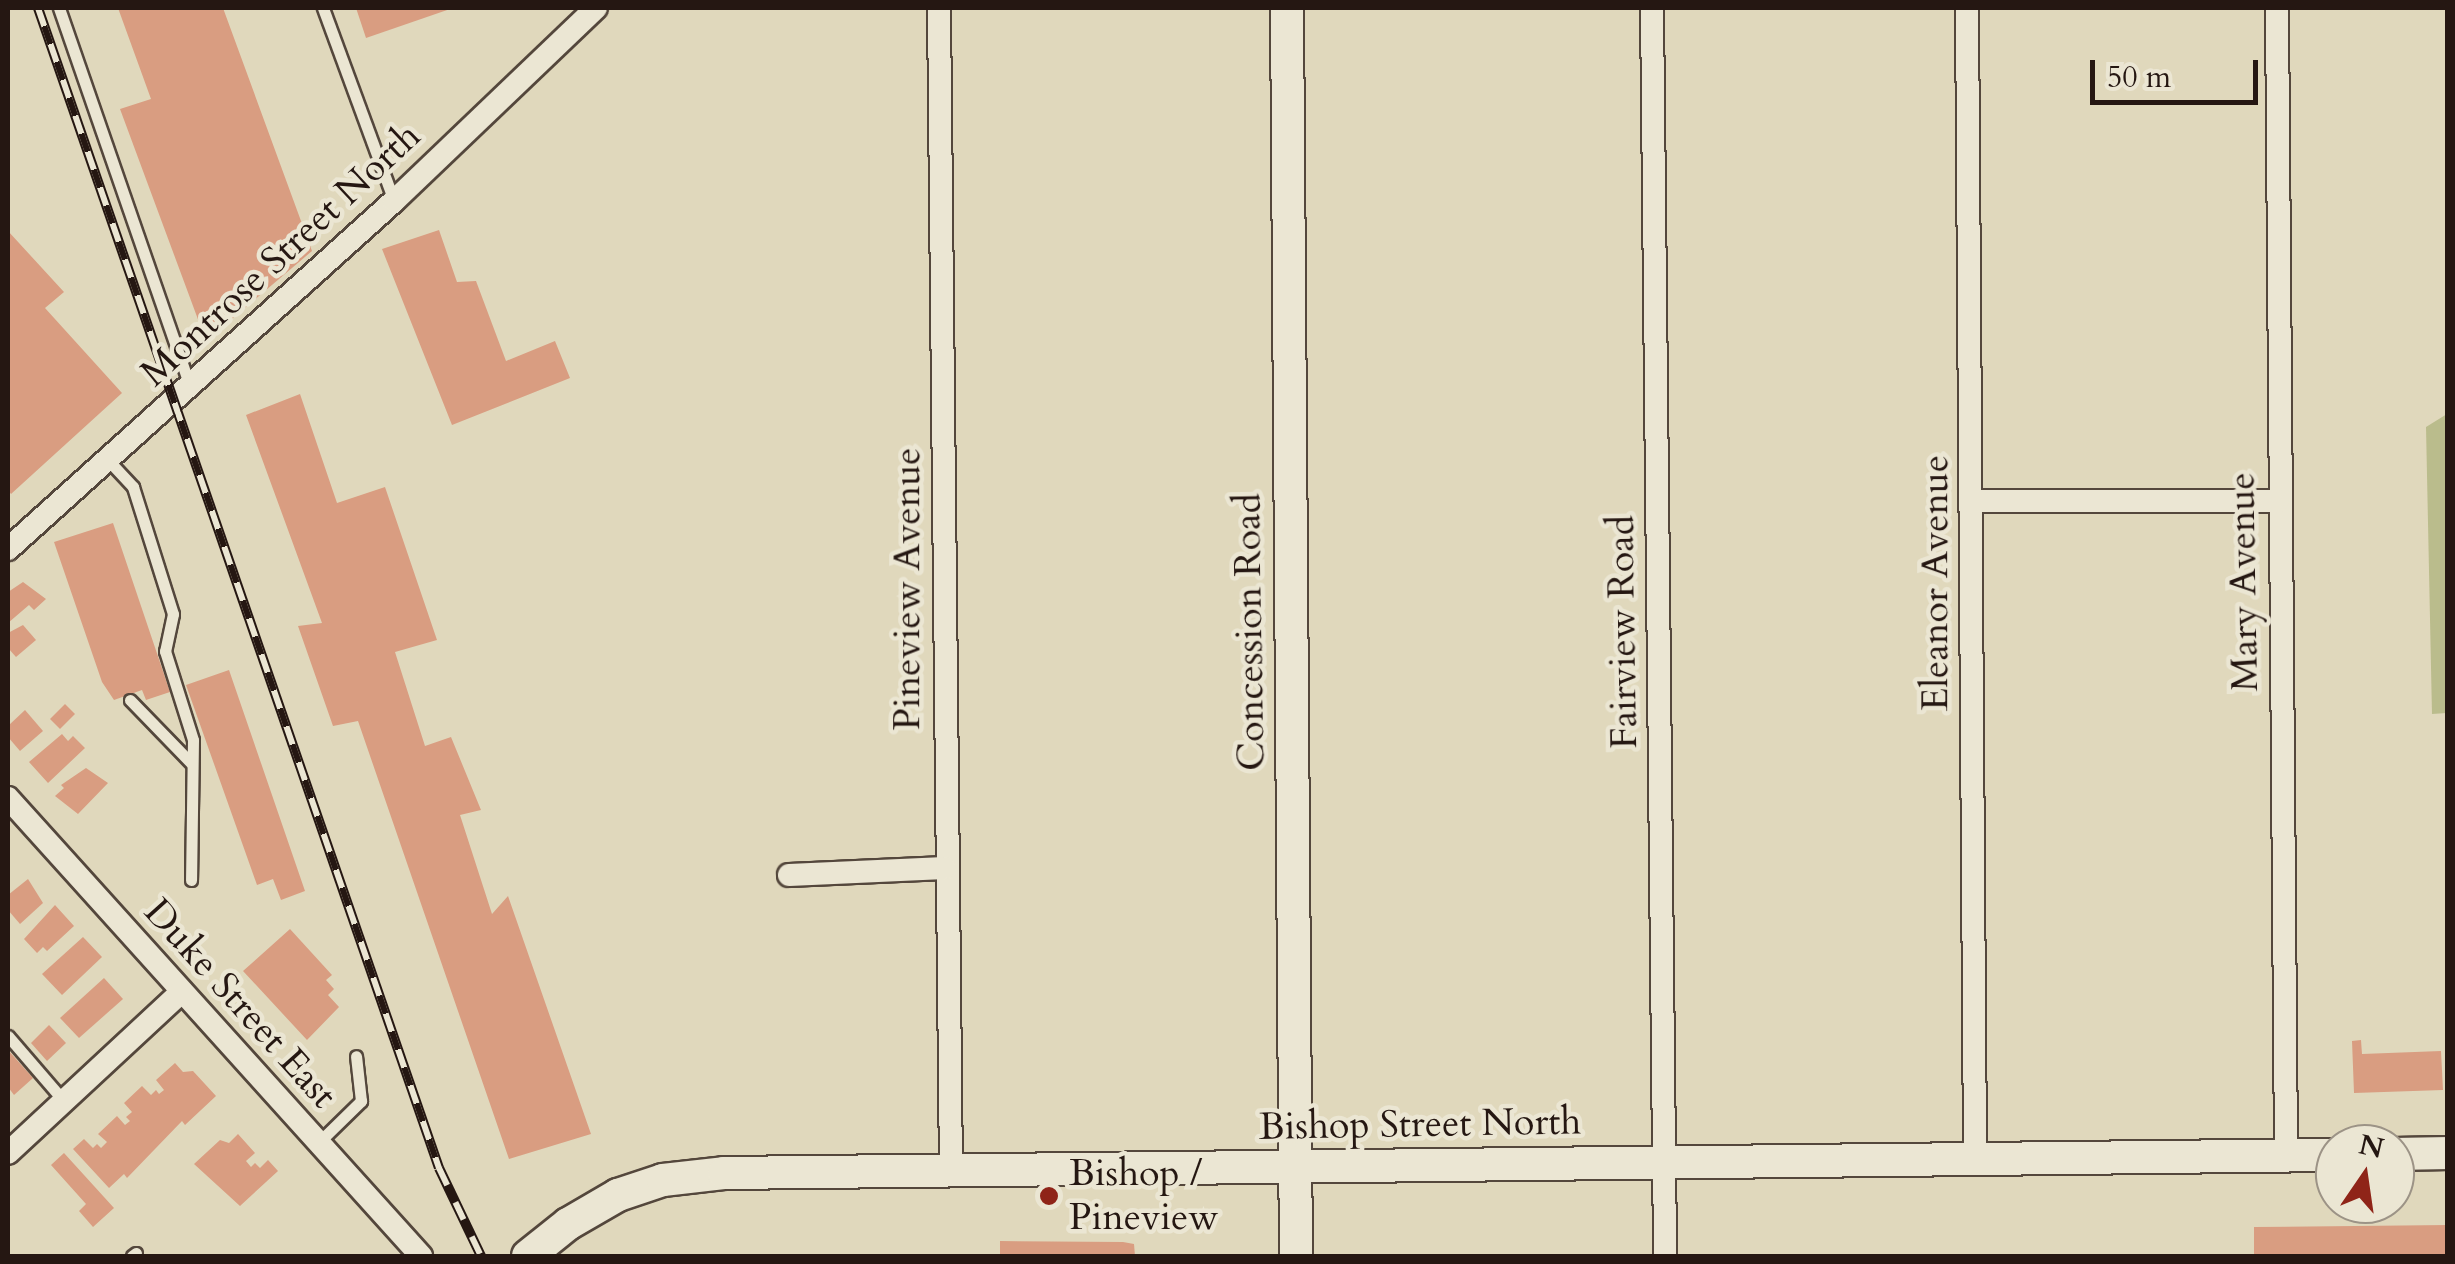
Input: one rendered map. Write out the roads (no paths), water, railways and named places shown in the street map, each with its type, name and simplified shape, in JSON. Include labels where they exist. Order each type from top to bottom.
[{"type":"main road","name":"Concession Road","points":[[1287,8],[1296,1256]]},
{"type":"main road","points":[[2415,1154],[2448,1153]]},
{"type":"main road","name":"Bishop Street North","points":[[528,1256],[594,1206],[663,1180],[724,1173],[2315,1155]]},
{"type":"street","name":"Montrose Street North","points":[[8,549],[394,201],[596,8]]},
{"type":"street","name":"Pineview Avenue","points":[[939,8],[952,1170]]},
{"type":"street","name":"Fairview Road","points":[[1652,8],[1665,1256]]},
{"type":"street","name":"Eleanor Avenue","points":[[1967,8],[1975,1159]]},
{"type":"street","name":"Mary Avenue","points":[[2277,8],[2286,1155]]},
{"type":"street","points":[[1970,501],[2278,501]]},
{"type":"street","name":"Duke Street East","points":[[8,798],[422,1256]]},
{"type":"street","points":[[789,875],[946,868]]},
{"type":"street","points":[[8,1153],[181,992]]},
{"type":"lane","points":[[59,8],[190,386]]},
{"type":"lane","points":[[323,8],[394,201]]},
{"type":"lane","points":[[108,460],[133,487],[173,614],[165,652],[193,740],[191,880]]},
{"type":"lane","points":[[130,700],[192,764]]},
{"type":"lane","points":[[8,1036],[64,1101]]},
{"type":"lane","points":[[319,1142],[360,1101],[356,1056]]},
{"type":"railway","points":[[38,8],[439,1168],[481,1256]]},
{"type":"place","name":"Bishop / Pineview","points":[[1049,1196]]}]
